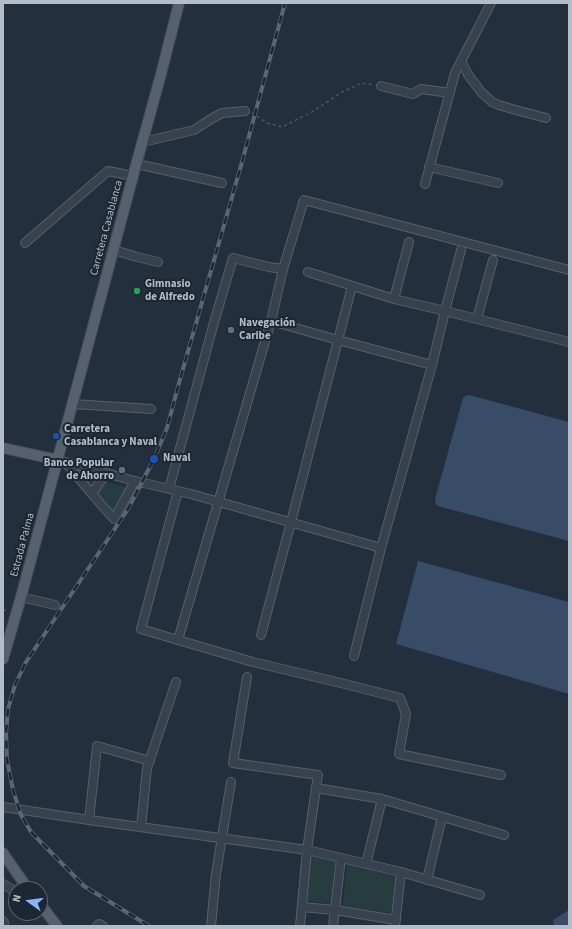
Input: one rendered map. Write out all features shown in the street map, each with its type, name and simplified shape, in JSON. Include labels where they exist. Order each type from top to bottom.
[{"type":"main road","name":"Carretera Casablanca","points":[[61,461],[73,404],[179,3]]},
{"type":"main road","points":[[3,448],[61,461]]},
{"type":"main road","name":"Estrada Palma","points":[[3,659],[61,461]]},
{"type":"main road","points":[[3,853],[22,881]]},
{"type":"main road","points":[[48,914],[57,926]]},
{"type":"street","points":[[424,184],[455,73],[491,3]]},
{"type":"street","points":[[461,61],[469,76],[482,93],[492,102],[512,110],[546,118]]},
{"type":"street","points":[[381,86],[413,94],[421,89],[450,93]]},
{"type":"street","points":[[143,142],[194,130],[222,113],[245,111]]},
{"type":"street","points":[[136,164],[222,183]]},
{"type":"street","points":[[429,167],[498,183]]},
{"type":"street","points":[[25,243],[108,171],[133,176]]},
{"type":"street","points":[[178,640],[271,321],[283,269],[304,200],[569,270]]},
{"type":"street","points":[[394,298],[409,242]]},
{"type":"street","points":[[114,250],[158,262]]},
{"type":"street","points":[[354,656],[381,548],[432,365],[461,250]]},
{"type":"street","points":[[169,489],[212,326],[233,258],[283,269]]},
{"type":"street","points":[[477,319],[493,260]]},
{"type":"street","points":[[308,272],[394,298],[569,342]]},
{"type":"street","points":[[261,635],[352,286]]},
{"type":"street","points":[[271,321],[432,365]]},
{"type":"street","points":[[73,404],[151,408]]},
{"type":"street","points":[[61,461],[114,518],[135,481]]},
{"type":"street","points":[[61,461],[191,494],[381,548]]},
{"type":"street","points":[[92,494],[106,473]]},
{"type":"street","points":[[178,491],[141,629],[253,662],[400,698],[406,714],[399,754],[501,775]]},
{"type":"street","points":[[22,597],[55,605]]},
{"type":"street","points":[[247,677],[233,763],[318,775],[307,850],[300,926]]},
{"type":"street","points":[[141,827],[147,768],[176,682]]},
{"type":"street","points":[[89,820],[97,746],[150,761]]},
{"type":"street","points":[[211,926],[216,874],[231,782]]},
{"type":"street","points":[[316,788],[382,799],[504,835]]},
{"type":"street","points":[[366,864],[382,799]]},
{"type":"street","points":[[3,807],[307,850],[401,872],[480,895]]},
{"type":"street","points":[[427,880],[442,817]]},
{"type":"street","points":[[333,926],[341,858]]},
{"type":"street","points":[[302,907],[335,910],[396,923],[401,872]]},
{"type":"street","points":[[97,926],[98,924],[103,926]]},
{"type":"path","points":[[245,111],[254,114],[268,123],[282,127],[312,112],[342,92],[362,82],[381,86]]},
{"type":"green space","points":[[79,473],[128,488],[114,511]]},
{"type":"green space","points":[[313,855],[335,860],[331,900],[327,903],[308,901],[306,899],[310,857]]},
{"type":"green space","points":[[347,864],[394,876],[395,885],[391,913],[343,906]]},
{"type":"water","points":[[469,395],[569,422],[569,541],[438,506],[436,504],[435,499],[463,398]]},
{"type":"water","points":[[418,561],[569,602],[569,694],[396,644]]},
{"type":"water","points":[[569,910],[569,926],[554,926],[553,920]]},
{"type":"railway","points":[[149,926],[84,886],[31,832],[21,815],[13,790],[7,760],[6,733],[8,709],[15,685],[26,662],[128,509],[154,459],[167,428],[285,3]]},
{"type":"place","name":"Gimnasio de Alfredo","points":[[137,291]]},
{"type":"place","name":"Navegación Caribe","points":[[231,330]]},
{"type":"place","name":"Carretera Casablanca y Naval","points":[[56,436]]},
{"type":"place","name":"Naval","points":[[154,459]]},
{"type":"place","name":"Banco Popular de Ahorro","points":[[122,470]]}]
